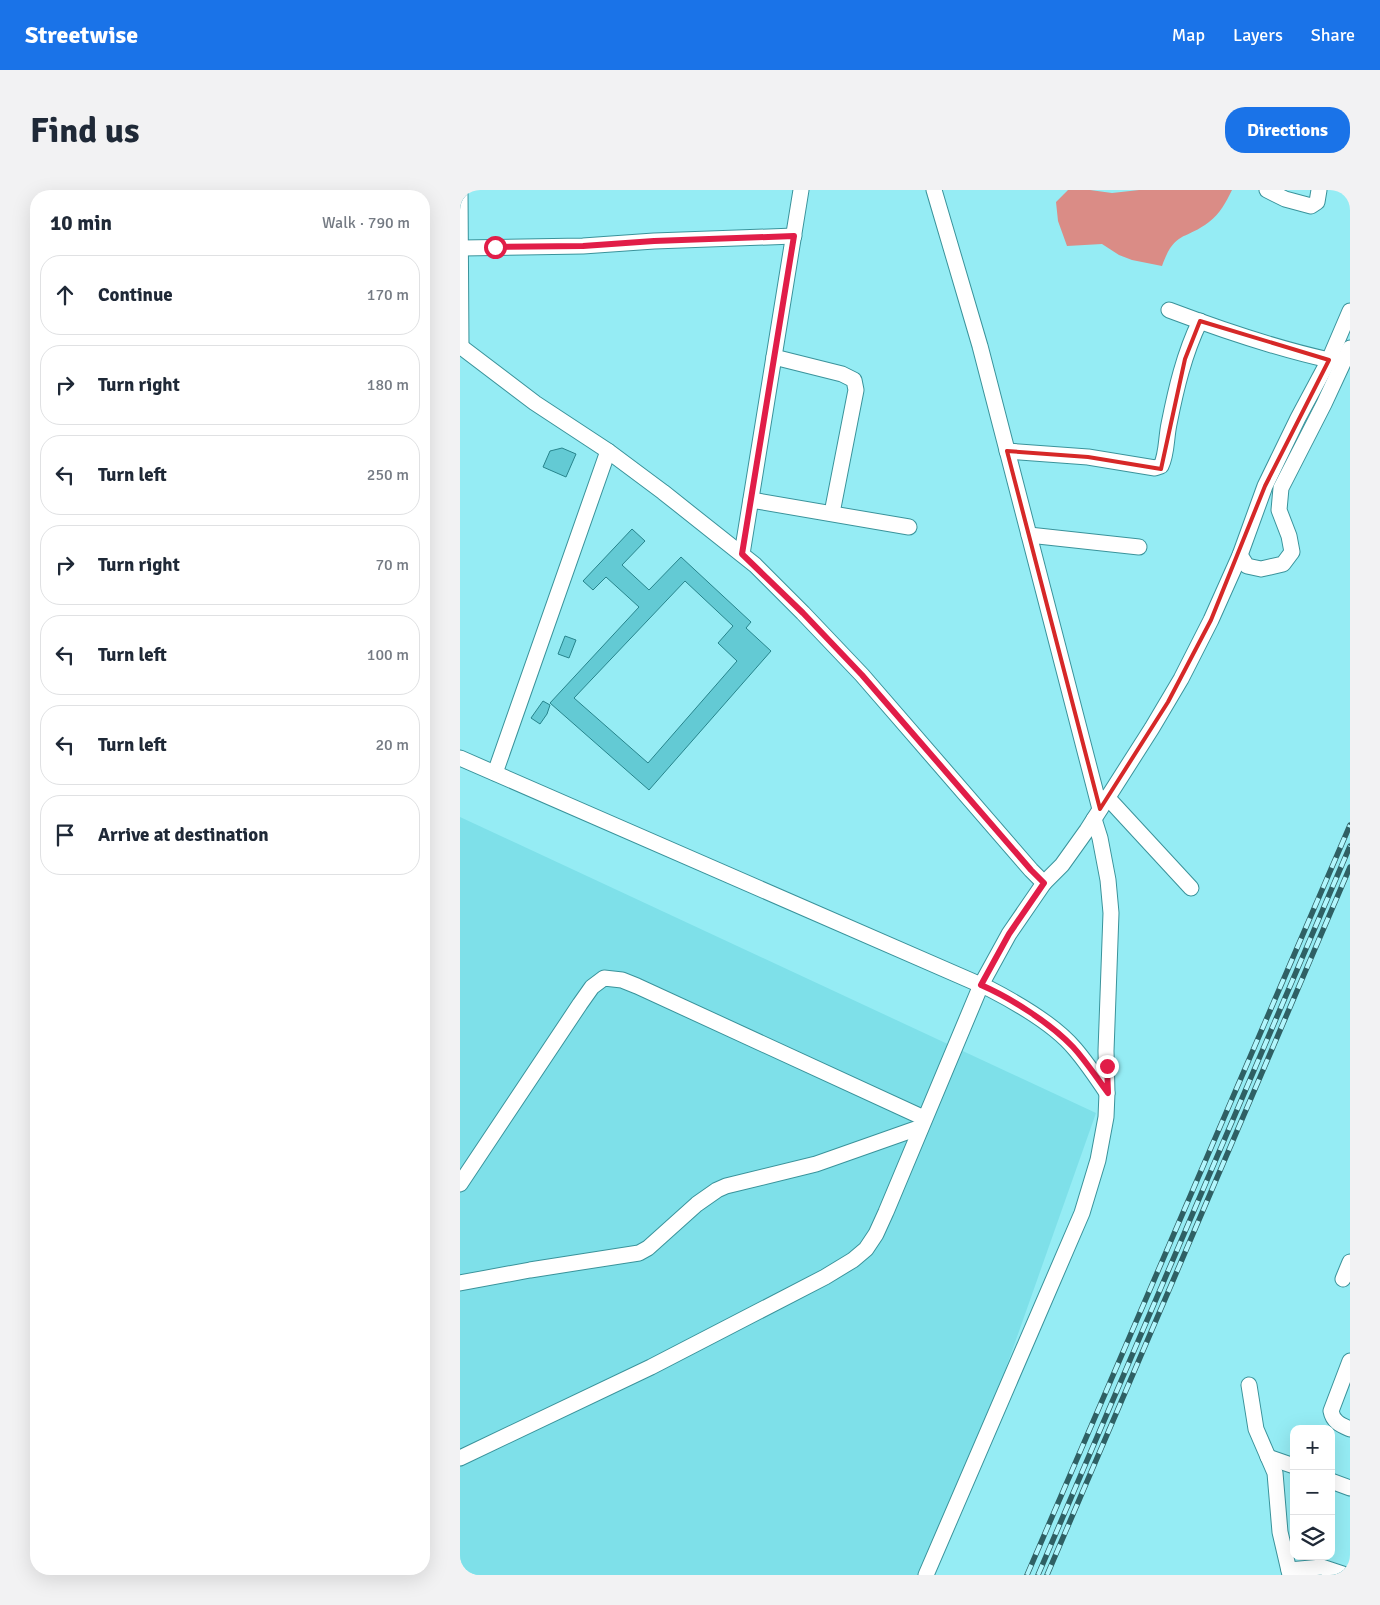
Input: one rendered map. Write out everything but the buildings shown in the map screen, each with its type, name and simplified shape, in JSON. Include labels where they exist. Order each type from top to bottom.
[{"type":"street","points":[[460,190],[462,248],[461,346],[535,403],[608,450],[742,554],[803,613],[862,675],[1044,883]]},
{"type":"street","points":[[742,554],[801,190]]},
{"type":"street","points":[[926,1575],[1082,1214],[1098,1160],[1106,1117],[1108,1093],[1106,1051],[1111,913],[1103,853],[1100,808],[980,346],[934,190]]},
{"type":"street","points":[[1267,190],[1285,199],[1311,206],[1317,202],[1320,190]]},
{"type":"street","points":[[462,248],[583,246],[654,241],[794,236]]},
{"type":"street","points":[[1170,310],[1200,322],[1286,350],[1332,354]]},
{"type":"street","points":[[460,1458],[668,1358],[788,1297],[853,1260],[866,1249],[876,1234],[981,985],[1009,934],[1044,883],[1062,865],[1152,728],[1181,678],[1211,620],[1240,555],[1265,486],[1332,354],[1350,311]]},
{"type":"street","points":[[1007,451],[1088,457],[1155,468],[1161,466],[1185,359],[1190,341],[1200,322]]},
{"type":"street","points":[[1240,555],[1247,566],[1261,569],[1282,564],[1292,552],[1289,536],[1279,510],[1281,488],[1350,348]]},
{"type":"street","points":[[774,357],[842,374],[854,380],[856,390],[832,513]]},
{"type":"street","points":[[495,773],[608,450]]},
{"type":"street","points":[[751,500],[909,527]]},
{"type":"street","points":[[1029,535],[1139,547]]},
{"type":"street","points":[[460,758],[1000,994],[1063,1036],[1108,1093]]},
{"type":"street","points":[[1100,808],[1192,888]]},
{"type":"street","points":[[460,1184],[592,987],[604,978],[622,980],[637,986],[922,1122]]},
{"type":"street","points":[[460,1283],[639,1253],[648,1248],[697,1204],[717,1190],[816,1164],[922,1122]]},
{"type":"street","points":[[1343,1279],[1350,1262]]},
{"type":"street","points":[[1350,1361],[1331,1410],[1332,1416],[1338,1423],[1350,1429]]},
{"type":"street","points":[[1249,1385],[1256,1429],[1280,1461],[1275,1473],[1280,1532],[1296,1570],[1322,1567],[1346,1575]]},
{"type":"street","points":[[1335,1482],[1350,1488]]},
{"type":"highlighted area","points":[[1200,321],[1329,360],[1265,486],[1211,620],[1168,702],[1100,809],[1007,451],[1088,457],[1161,469],[1185,359]]},
{"type":"shaded area","points":[[1068,190],[1112,193],[1139,190],[1232,190],[1213,219],[1176,241],[1162,266],[1132,260],[1119,255],[1102,244],[1067,246],[1058,221],[1056,202]]},
{"type":"shaded area","points":[[460,817],[1096,1113],[933,1575],[460,1575]]},
{"type":"railway","points":[[1027,1575],[1350,825]]},
{"type":"railway","points":[[1038,1575],[1350,846]]},
{"type":"railway","points":[[1047,1575],[1350,867]]},
{"type":"route","points":[[495,247],[583,246],[654,241],[794,236],[742,554],[803,613],[862,675],[1044,883],[1009,934],[981,985],[1000,994],[1063,1036],[1108,1093],[1107,1066]]}]
